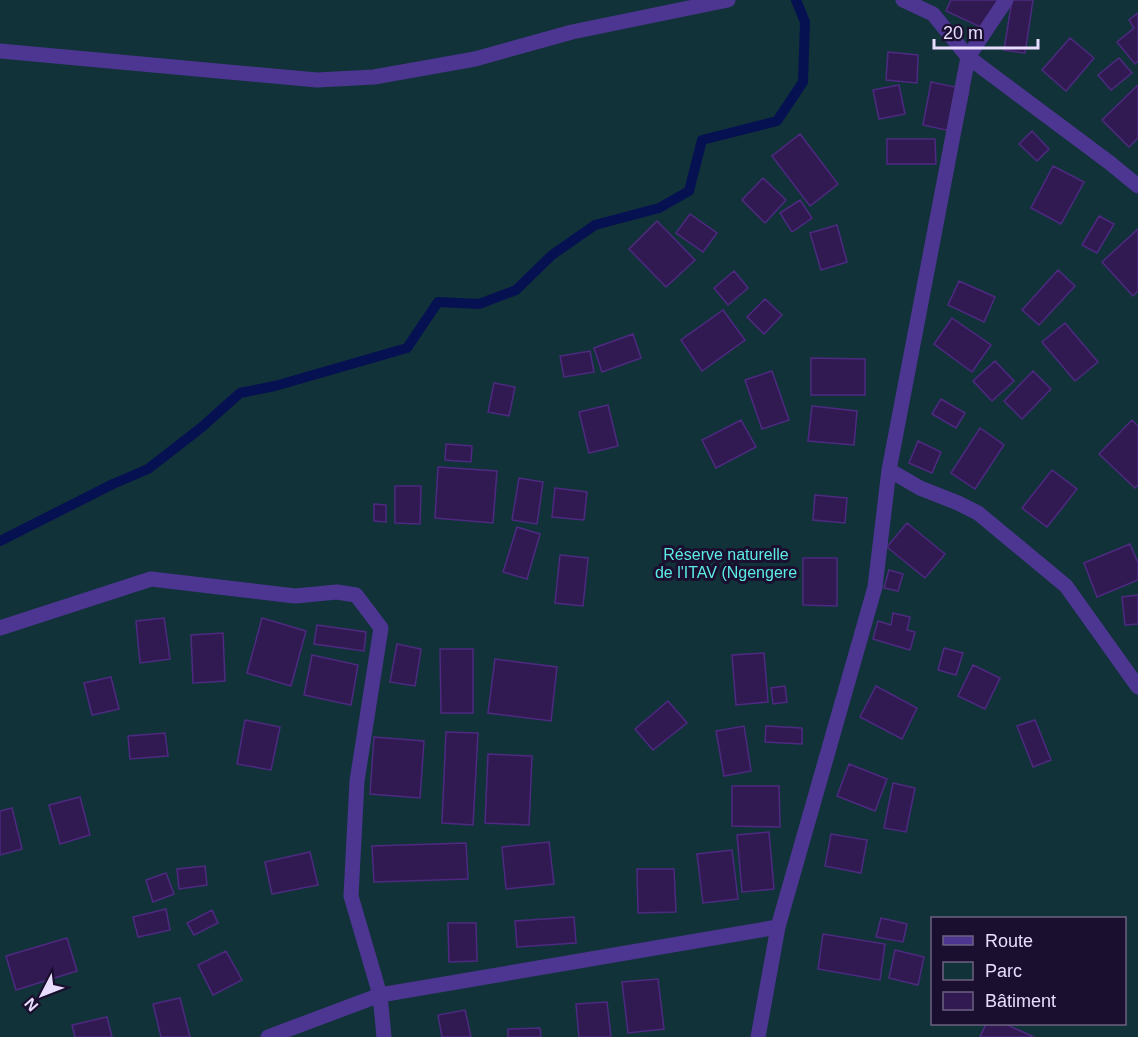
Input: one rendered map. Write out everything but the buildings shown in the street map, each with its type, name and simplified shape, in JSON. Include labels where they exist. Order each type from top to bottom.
[{"type":"street","points":[[0,51],[318,80],[374,76],[475,59],[572,32],[728,0]]},
{"type":"street","points":[[903,0],[933,14],[968,57],[1138,186]]},
{"type":"street","points":[[758,1037],[778,927],[875,587],[889,470],[968,57],[1006,0]]},
{"type":"street","points":[[889,470],[920,488],[978,513],[1066,586],[1138,687]]},
{"type":"street","points":[[0,628],[151,579],[295,596],[336,592],[356,595],[381,628],[357,781],[351,896],[380,995],[384,1037]]},
{"type":"street","points":[[268,1037],[380,995],[778,927]]},
{"type":"green space","name":"Réserve naturelle de l'ITAV (Ngengere","points":[[0,0],[1138,0],[1138,1037],[0,1037]]},
{"type":"waterway","points":[[0,541],[113,484],[148,469],[202,427],[240,393],[275,386],[407,348],[438,302],[479,304],[516,290],[552,255],[595,225],[659,208],[689,191],[702,140],[777,121],[803,82],[805,22],[796,0]]}]
